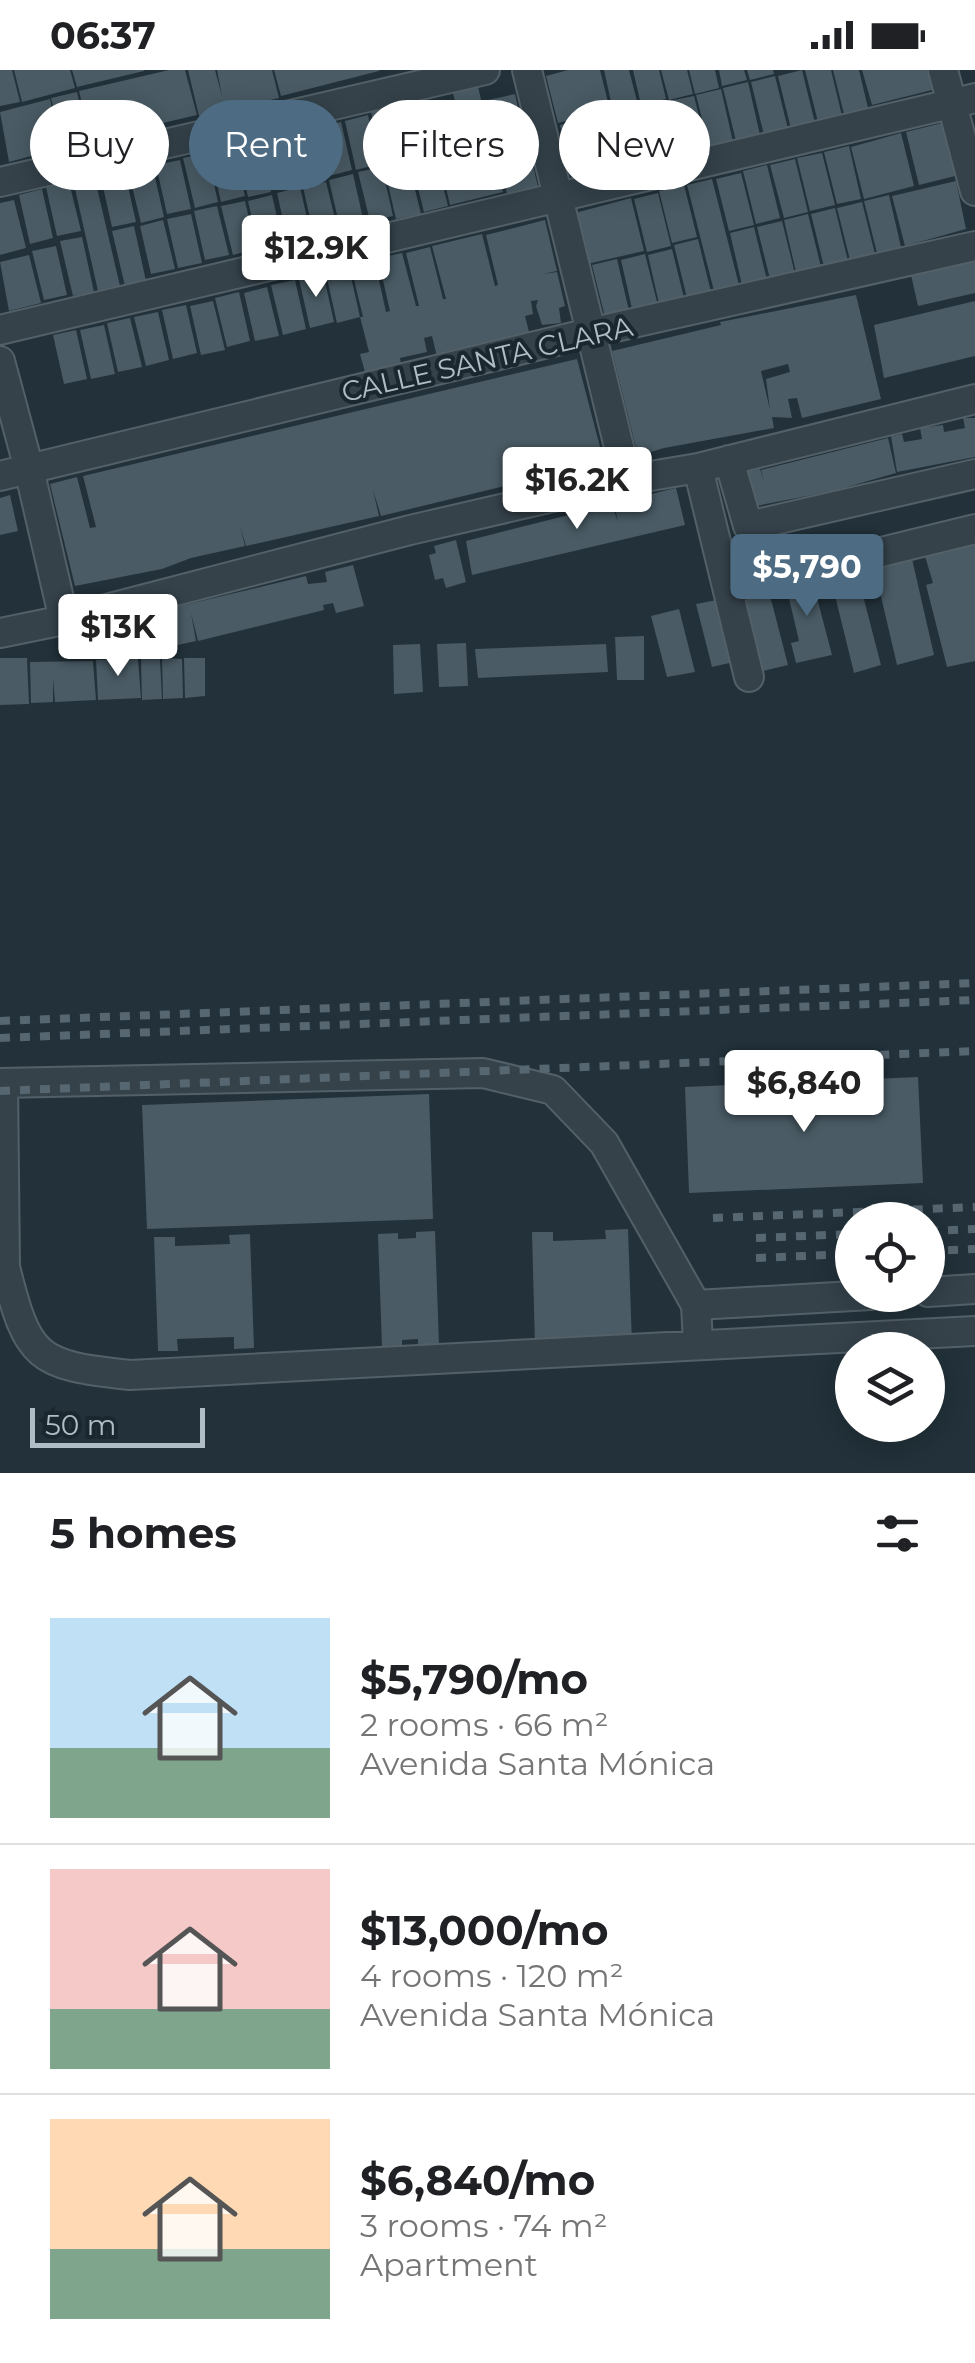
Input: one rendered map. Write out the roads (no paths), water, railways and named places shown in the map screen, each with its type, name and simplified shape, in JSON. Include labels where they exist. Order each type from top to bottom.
[{"type":"street","points":[[0,182],[484,70]]},
{"type":"street","points":[[527,70],[627,480]]},
{"type":"street","points":[[943,70],[963,101],[975,191]]},
{"type":"street","points":[[0,330],[963,101]]},
{"type":"street","name":"CALLE SANTA CLARA","points":[[0,476],[589,333],[975,246]]},
{"type":"street","points":[[0,361],[64,620]]},
{"type":"street","points":[[0,633],[410,530],[627,480],[698,468],[975,398]]},
{"type":"street","points":[[729,460],[748,526],[975,474]]},
{"type":"street","points":[[698,468],[749,676]]},
{"type":"street","points":[[730,589],[975,530]]},
{"type":"street","points":[[698,1344],[696,1306],[604,1143],[554,1090],[483,1072],[1,1083],[3,1267],[19,1321],[32,1343],[49,1360],[84,1370],[130,1375],[975,1330]]},
{"type":"street","points":[[945,1291],[975,1289]]},
{"type":"street","points":[[696,1306],[835,1297]]},
{"type":"railway","points":[[0,1021],[975,983]]},
{"type":"railway","points":[[0,1038],[975,1000]]},
{"type":"railway","points":[[0,1091],[975,1051]]},
{"type":"railway","points":[[713,1218],[975,1207]]},
{"type":"railway","points":[[945,1230],[975,1229]]},
{"type":"railway","points":[[756,1238],[835,1235]]},
{"type":"railway","points":[[945,1250],[975,1249]]},
{"type":"railway","points":[[756,1258],[835,1255]]}]
